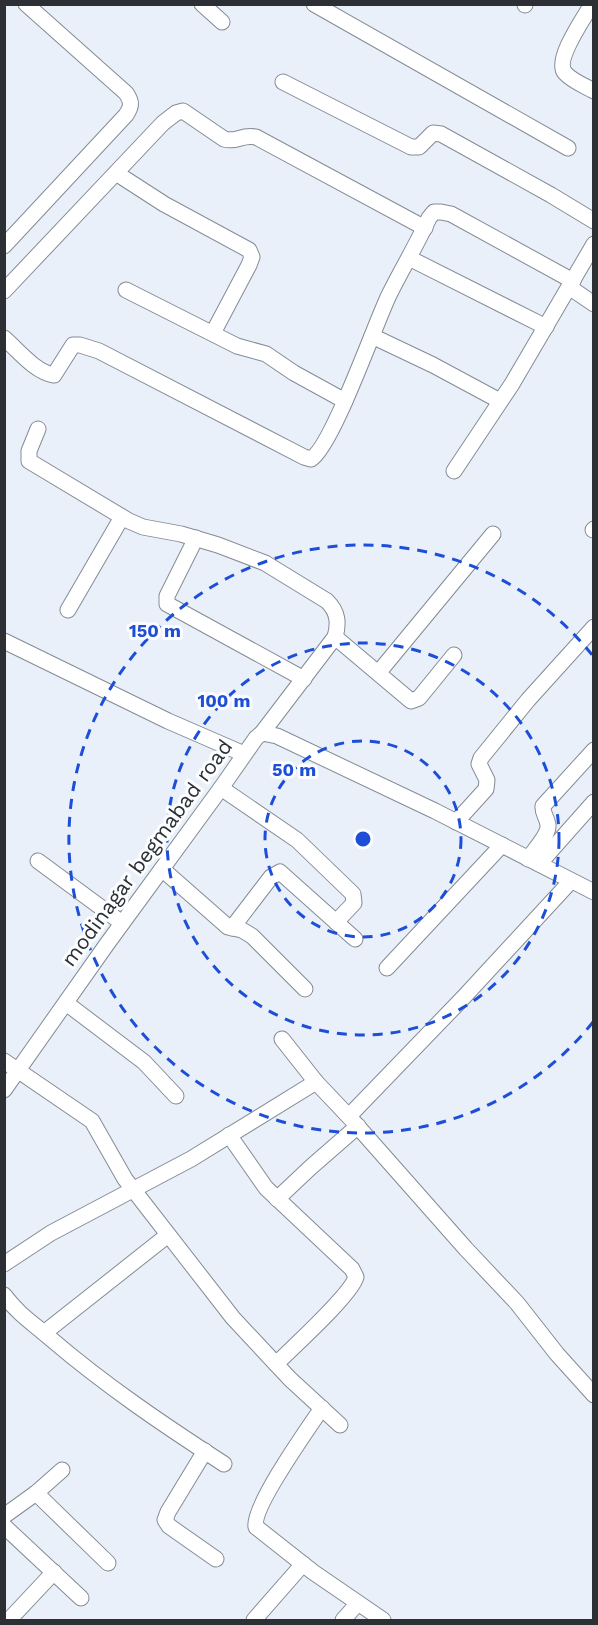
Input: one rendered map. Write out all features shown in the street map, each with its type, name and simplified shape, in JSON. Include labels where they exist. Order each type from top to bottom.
[{"type":"street","points":[[4,246],[131,107],[131,101],[126,93],[26,4]]},
{"type":"street","points":[[202,4],[222,22]]},
{"type":"street","points":[[314,4],[568,148]]},
{"type":"street","points":[[592,4],[566,49],[561,66],[570,77],[594,91]]},
{"type":"street","points":[[283,82],[411,147],[419,147],[433,133],[441,134],[594,221]]},
{"type":"street","points":[[4,291],[163,123],[176,113],[183,111],[224,139],[232,141],[247,135],[256,137],[425,228]]},
{"type":"street","points":[[116,173],[164,204],[249,250],[252,256],[249,265],[213,333]]},
{"type":"street","points":[[4,338],[34,365],[47,374],[54,375],[73,345],[99,351],[310,459],[319,451],[345,401],[389,295],[434,212],[451,214],[571,284],[594,304]]},
{"type":"street","points":[[454,471],[546,327],[594,244]]},
{"type":"street","points":[[409,258],[546,327]]},
{"type":"street","points":[[126,290],[237,345],[266,354],[294,373],[345,401]]},
{"type":"street","points":[[372,336],[433,364],[500,401]]},
{"type":"street","points":[[38,429],[29,451],[29,461],[122,517],[144,527],[196,538],[265,563],[333,607],[338,621],[335,637],[262,733]]},
{"type":"street","points":[[68,610],[122,517]]},
{"type":"street","points":[[379,672],[493,534]]},
{"type":"street","points":[[196,538],[167,596],[167,604],[304,679]]},
{"type":"street","points":[[462,826],[488,784],[480,769],[479,761],[528,700],[594,627]]},
{"type":"street","points":[[335,637],[414,701],[419,698],[454,655]]},
{"type":"street","points":[[4,641],[168,721],[244,754]]},
{"type":"street","name":"modinagar begmabad road","points":[[4,1090],[244,754],[262,733],[277,736],[594,892]]},
{"type":"street","points":[[533,862],[547,830],[543,806],[594,750]]},
{"type":"street","points":[[221,788],[297,840],[352,894],[354,903],[336,922]]},
{"type":"street","points":[[533,862],[594,802]]},
{"type":"street","points":[[387,968],[501,845]]},
{"type":"street","points":[[38,861],[122,923]]},
{"type":"street","points":[[162,869],[223,923],[252,936],[304,989]]},
{"type":"street","points":[[232,928],[277,872],[283,873],[355,939]]},
{"type":"street","points":[[277,1199],[354,1121],[571,881]]},
{"type":"street","points":[[66,1003],[144,1062],[176,1096]]},
{"type":"street","points":[[282,1039],[316,1082],[354,1121],[466,1249],[517,1303],[557,1354],[594,1395]]},
{"type":"street","points":[[4,1062],[92,1121],[133,1191],[233,1318],[276,1364],[340,1425]]},
{"type":"street","points":[[4,1264],[51,1233],[133,1191],[229,1136],[316,1082]]},
{"type":"street","points":[[229,1136],[266,1188],[352,1269],[356,1277],[355,1282],[336,1304],[276,1364]]},
{"type":"street","points":[[44,1334],[168,1234]]},
{"type":"street","points":[[4,1295],[22,1317],[119,1394],[224,1464]]},
{"type":"street","points":[[322,1408],[287,1460],[255,1522],[261,1532],[383,1620]]},
{"type":"street","points":[[205,1451],[165,1520],[169,1526],[216,1559]]},
{"type":"street","points":[[4,1516],[36,1493],[62,1470]]},
{"type":"street","points":[[36,1493],[108,1563]]},
{"type":"street","points":[[4,1526],[81,1598]]},
{"type":"street","points":[[254,1620],[303,1564]]},
{"type":"street","points":[[9,1620],[54,1572]]},
{"type":"street","points":[[343,1620],[358,1603]]}]
